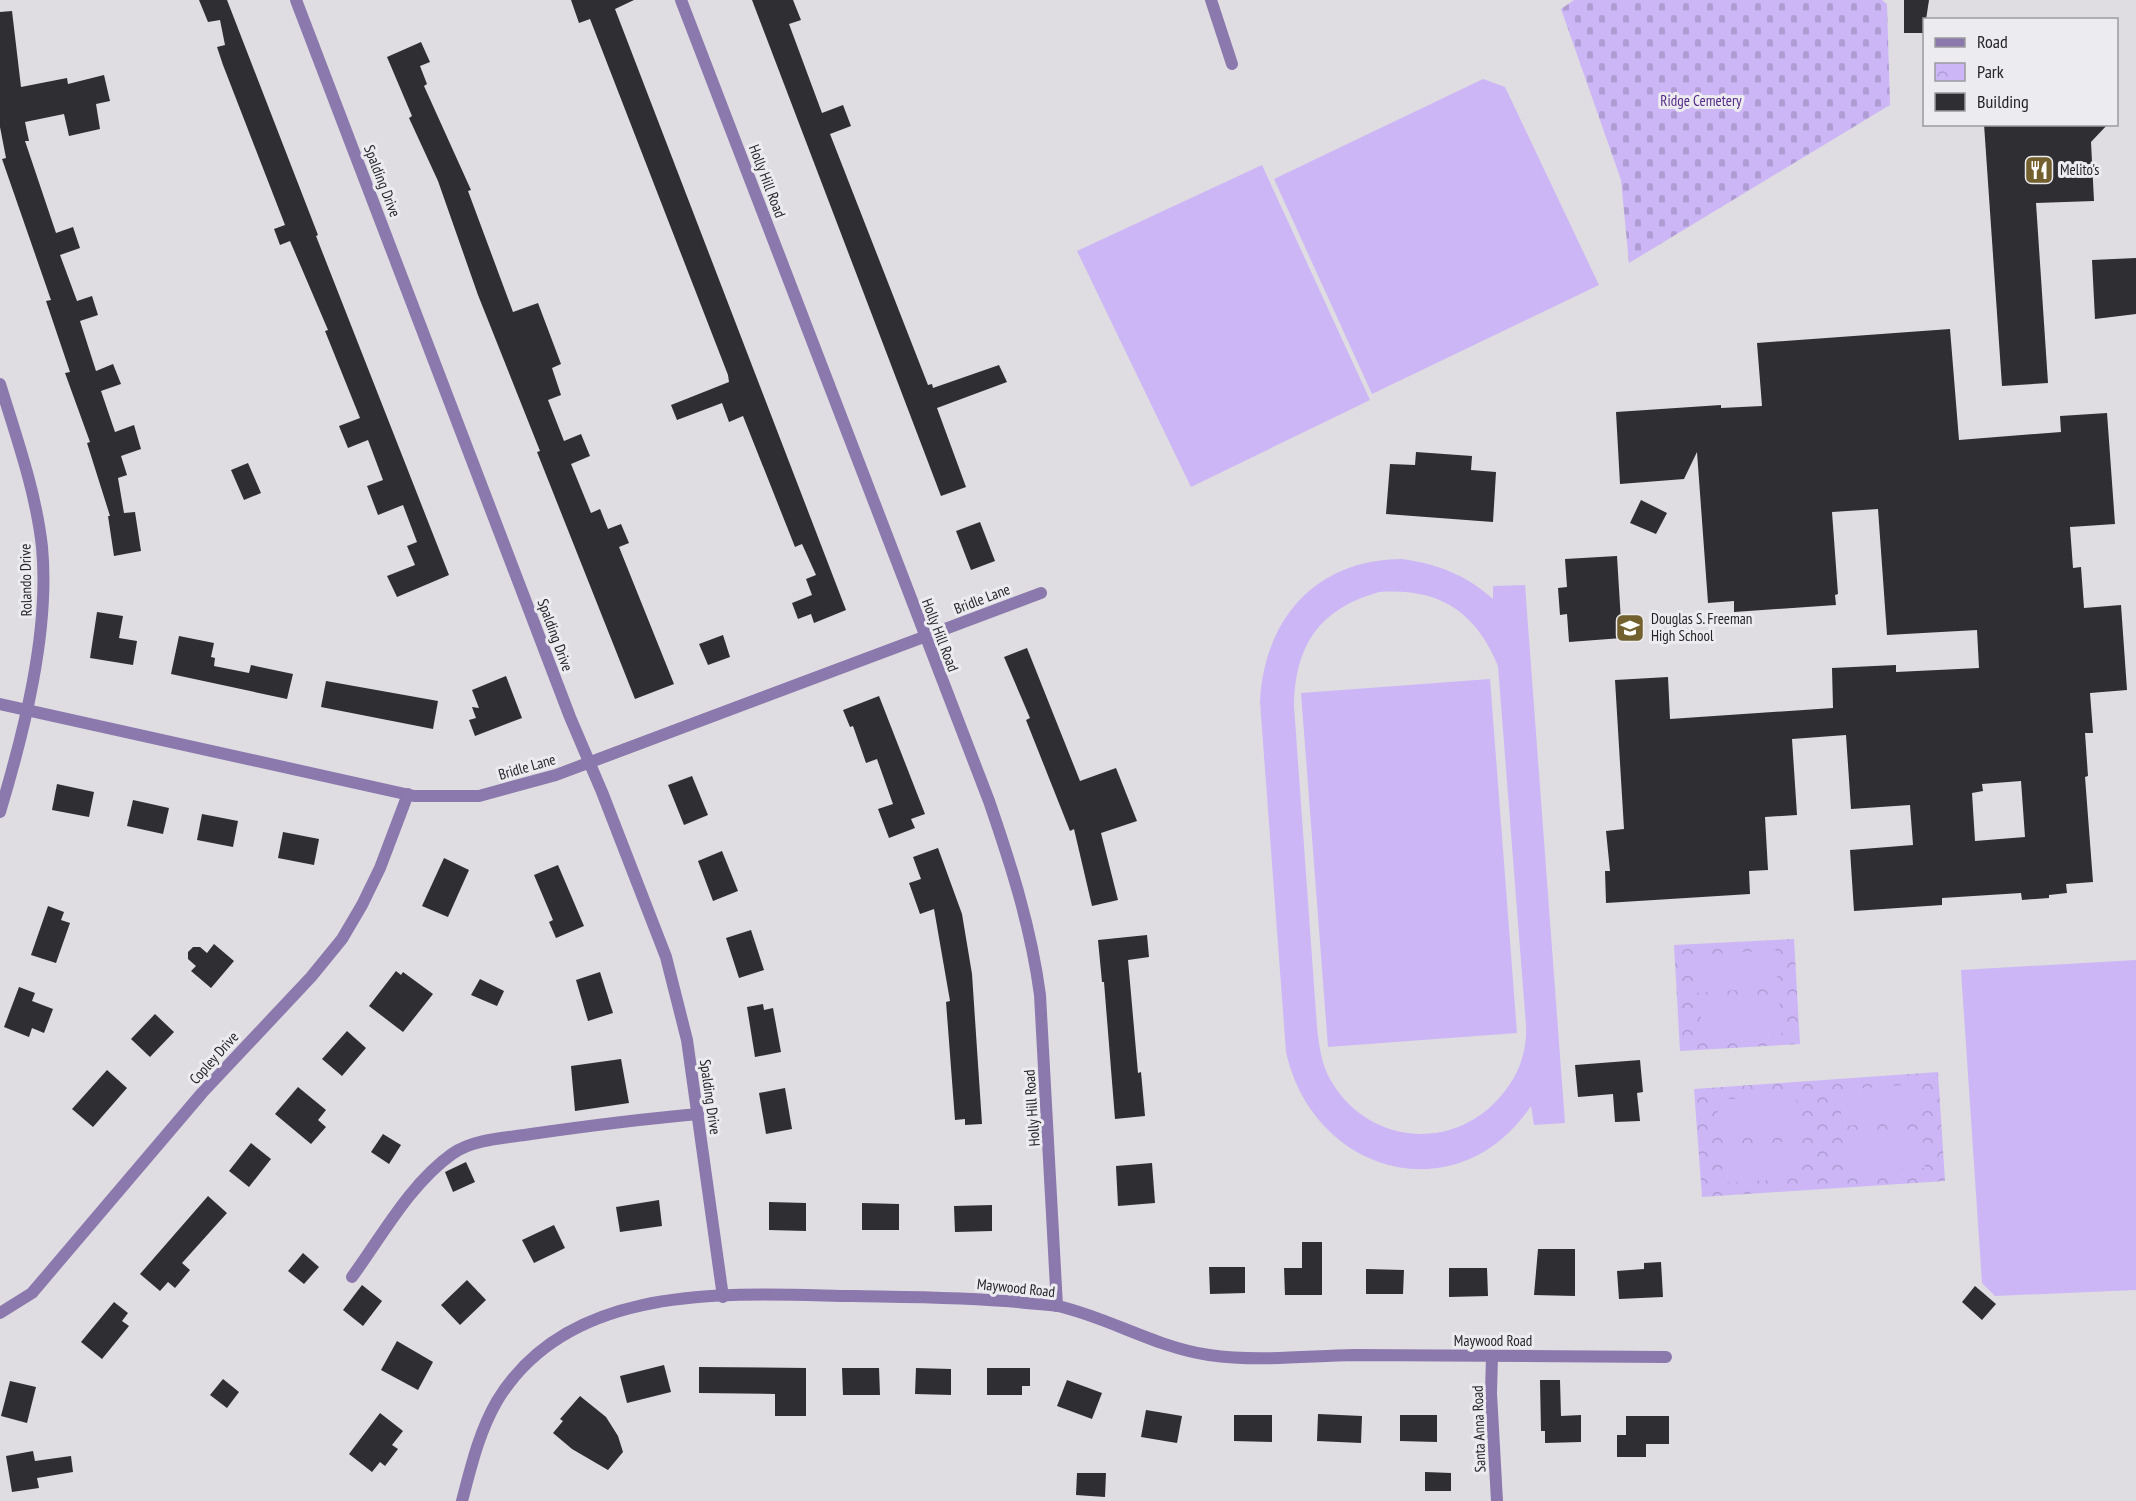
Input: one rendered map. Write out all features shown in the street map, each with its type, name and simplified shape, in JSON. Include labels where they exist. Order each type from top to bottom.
[{"type":"street","name":"Spalding Drive","points":[[296,0],[589,763],[666,957],[687,1040],[723,1297]]},
{"type":"street","name":"Holly Hill Road","points":[[681,0],[1014,873],[1034,949],[1040,995],[1057,1306]]},
{"type":"street","points":[[1211,0],[1232,64]]},
{"type":"street","name":"Rolando Drive","points":[[0,384],[37,516],[42,546],[44,591],[41,630],[26,708],[13,771],[0,812]]},
{"type":"street","name":"Bridle Lane","points":[[0,704],[408,794],[440,798],[479,796],[589,763],[1041,593]]},
{"type":"street","name":"Copley Drive","points":[[0,1313],[32,1293],[202,1093],[311,977],[342,939],[362,906],[380,868],[408,794]]},
{"type":"street","points":[[351,1277],[424,1179],[454,1152],[475,1144],[514,1137],[631,1119],[698,1114]]},
{"type":"street","name":"Maywood Road","points":[[462,1501],[480,1436],[495,1404],[510,1382],[538,1353],[590,1321],[626,1308],[661,1300],[793,1295],[982,1299],[1057,1306],[1154,1342],[1208,1355],[1250,1358],[1666,1357]]},
{"type":"street","name":"Santa Anna Road","points":[[1492,1356],[1491,1393],[1497,1501]]},
{"type":"green space","name":"Ridge Cemetery","points":[[1574,0],[1882,0],[1887,4],[1890,105],[1629,263],[1621,180],[1561,9]]},
{"type":"green space","points":[[1483,79],[1505,87],[1599,285],[1372,394],[1274,179]]},
{"type":"green space","points":[[1262,165],[1370,400],[1191,487],[1077,251]]},
{"type":"green space","points":[[1402,559],[1428,564],[1462,577],[1493,599],[1493,586],[1525,585],[1565,1123],[1534,1125],[1531,1106],[1501,1140],[1466,1161],[1429,1169],[1391,1166],[1356,1151],[1325,1127],[1301,1094],[1286,1052],[1260,702],[1264,672],[1272,645],[1284,620],[1300,599],[1320,582],[1344,570],[1371,562]],"holes":[[[1379,592],[1419,594],[1452,606],[1478,630],[1498,666],[1526,1025],[1526,1040],[1520,1066],[1500,1097],[1480,1115],[1458,1127],[1435,1133],[1410,1133],[1387,1128],[1365,1117],[1346,1101],[1324,1067],[1317,1027],[1294,706],[1299,665],[1314,632],[1326,619],[1358,599]]]},
{"type":"green space","points":[[1490,679],[1517,1033],[1328,1047],[1301,693]]},
{"type":"green space","points":[[1794,939],[1800,1044],[1680,1051],[1674,945]]},
{"type":"green space","points":[[1776,950],[1778,987],[1698,993],[1696,955]]},
{"type":"green space","points":[[2136,960],[2136,1290],[1995,1296],[1982,1283],[1961,970]]},
{"type":"green space","points":[[1779,997],[1782,1034],[1702,1039],[1700,1002]]},
{"type":"green space","points":[[1938,1072],[1945,1181],[1702,1197],[1694,1089]]},
{"type":"green space","points":[[1919,1084],[1922,1121],[1842,1126],[1839,1090]]},
{"type":"green space","points":[[1796,1094],[1799,1131],[1719,1137],[1717,1100]]},
{"type":"green space","points":[[1922,1131],[1925,1168],[1846,1173],[1843,1136]]},
{"type":"green space","points":[[1800,1141],[1803,1178],[1723,1183],[1721,1146]]},
{"type":"building","points":[[199,0],[227,0],[318,235],[316,236],[449,575],[397,597],[387,576],[415,565],[407,546],[417,542],[403,505],[378,515],[367,486],[383,480],[368,440],[348,448],[339,426],[360,418],[325,331],[328,330],[290,241],[280,245],[274,229],[285,225],[217,47],[225,45],[220,20],[208,22]]},
{"type":"building","points":[[571,0],[634,0],[615,9],[846,610],[814,623],[811,614],[798,619],[792,603],[812,595],[806,579],[816,575],[802,544],[795,547],[743,416],[729,422],[722,403],[677,420],[671,405],[729,382],[728,375],[590,19],[579,23]]},
{"type":"building","points":[[752,0],[793,0],[801,20],[789,24],[822,113],[843,105],[851,126],[830,134],[928,385],[932,384],[933,388],[999,365],[1007,382],[937,408],[966,487],[941,496]]},
{"type":"building","points":[[1904,0],[1929,0],[1926,18],[1923,18],[1923,33],[1904,33]]},
{"type":"building","points":[[12,11],[21,87],[67,78],[68,84],[104,75],[110,101],[96,104],[100,129],[69,136],[64,114],[25,122],[29,141],[25,141],[56,233],[73,227],[80,248],[60,255],[77,301],[92,296],[98,315],[80,321],[96,371],[113,364],[121,384],[101,391],[115,432],[134,425],[141,449],[121,456],[127,475],[118,478],[124,513],[135,512],[141,551],[114,556],[108,516],[110,516],[87,443],[90,442],[65,373],[70,372],[46,301],[51,300],[2,159],[6,158],[0,127],[0,12]]},
{"type":"building","points":[[421,42],[430,62],[420,66],[427,84],[424,86],[471,190],[468,191],[513,312],[538,303],[561,364],[552,368],[561,395],[548,400],[564,441],[581,434],[590,456],[571,464],[591,513],[600,509],[608,529],[621,524],[629,543],[619,547],[674,684],[635,699],[537,452],[540,451],[478,295],[438,181],[409,118],[412,116],[387,57]]},
{"type":"building","points":[[1984,126],[2106,126],[2091,142],[2094,201],[2036,203],[2048,383],[2002,386]]},
{"type":"building","points":[[2136,258],[2136,314],[2095,319],[2092,260]]},
{"type":"building","points":[[1950,329],[1959,440],[2061,432],[2060,416],[2107,413],[2115,524],[2070,527],[2073,568],[2081,567],[2084,608],[2121,605],[2127,690],[2090,693],[2093,733],[2085,733],[2088,776],[2085,777],[2093,882],[2066,884],[2067,893],[2049,895],[2049,898],[2022,900],[2021,893],[1942,898],[1942,905],[1854,911],[1850,850],[1913,845],[1910,805],[1851,809],[1846,735],[1792,739],[1797,815],[1765,817],[1768,870],[1749,871],[1750,894],[1606,903],[1605,871],[1610,871],[1606,831],[1624,829],[1615,680],[1668,677],[1670,719],[1833,708],[1832,668],[1896,665],[1896,672],[1979,668],[1977,630],[1887,635],[1878,509],[1832,512],[1838,594],[1835,595],[1836,605],[1734,612],[1734,601],[1708,603],[1697,452],[1684,479],[1620,484],[1616,412],[1721,405],[1721,408],[1762,406],[1757,343]],"holes":[[[2021,781],[2025,837],[1975,841],[1972,793],[1983,791],[1982,784]]]},
{"type":"building","points":[[1416,452],[1472,456],[1471,470],[1496,472],[1493,522],[1386,514],[1390,464],[1415,465]]},
{"type":"building","points":[[248,463],[261,493],[244,500],[231,470]]},
{"type":"building","points":[[1641,500],[1667,513],[1656,534],[1630,523]]},
{"type":"building","points":[[980,522],[995,561],[971,570],[956,531]]},
{"type":"building","points":[[1617,556],[1622,638],[1569,642],[1567,614],[1560,615],[1558,588],[1567,587],[1565,559]]},
{"type":"building","points":[[97,612],[123,616],[119,638],[137,641],[133,665],[90,658]]},
{"type":"building","points":[[723,635],[730,657],[708,665],[699,644]]},
{"type":"building","points":[[179,636],[214,643],[211,657],[215,658],[214,666],[249,673],[251,665],[293,674],[287,699],[171,674]]},
{"type":"building","points":[[1027,648],[1080,781],[1116,768],[1137,821],[1101,833],[1118,900],[1092,906],[1074,829],[1070,831],[1026,720],[1030,718],[1004,657]]},
{"type":"building","points":[[506,676],[522,718],[475,736],[469,720],[476,718],[472,707],[479,708],[472,690]]},
{"type":"building","points":[[326,681],[438,701],[433,729],[321,707]]},
{"type":"building","points":[[879,696],[925,814],[911,819],[915,828],[889,838],[878,809],[893,804],[877,759],[866,763],[853,726],[850,727],[843,710]]},
{"type":"building","points":[[692,776],[708,815],[684,825],[668,785]]},
{"type":"building","points":[[57,784],[94,792],[89,817],[52,810]]},
{"type":"building","points":[[133,800],[169,808],[163,834],[127,826]]},
{"type":"building","points":[[202,814],[238,821],[233,847],[197,840]]},
{"type":"building","points":[[283,832],[319,839],[314,865],[278,858]]},
{"type":"building","points":[[938,848],[962,914],[972,974],[982,1124],[965,1125],[965,1119],[955,1120],[946,1002],[950,1001],[934,909],[920,914],[909,883],[921,879],[913,857]]},
{"type":"building","points":[[722,851],[738,891],[713,901],[698,861]]},
{"type":"building","points":[[444,858],[469,870],[448,917],[422,906]]},
{"type":"building","points":[[558,865],[584,926],[556,938],[549,922],[553,920],[534,875]]},
{"type":"building","points":[[48,906],[64,912],[61,920],[70,923],[56,963],[31,955]]},
{"type":"building","points":[[751,930],[764,970],[739,978],[726,938]]},
{"type":"building","points":[[1147,935],[1149,957],[1128,960],[1138,1073],[1141,1072],[1145,1116],[1115,1119],[1104,982],[1102,982],[1098,940]]},
{"type":"building","points":[[214,944],[234,961],[211,988],[191,971],[196,966],[188,959],[188,952],[193,947],[200,947],[207,953]]},
{"type":"building","points":[[396,971],[401,975],[403,972],[433,994],[403,1032],[369,1006]]},
{"type":"building","points":[[600,972],[613,1013],[588,1021],[576,980]]},
{"type":"building","points":[[480,979],[504,991],[497,1006],[471,995]]},
{"type":"building","points":[[19,987],[35,993],[32,1001],[53,1009],[44,1033],[32,1028],[29,1037],[4,1027]]},
{"type":"building","points":[[763,1004],[764,1010],[773,1008],[781,1052],[755,1057],[747,1007]]},
{"type":"building","points":[[155,1014],[174,1032],[150,1057],[131,1039]]},
{"type":"building","points":[[347,1031],[366,1048],[342,1076],[322,1059]]},
{"type":"building","points":[[621,1059],[629,1103],[575,1111],[571,1066]]},
{"type":"building","points":[[1640,1060],[1643,1092],[1637,1093],[1640,1121],[1615,1122],[1613,1094],[1578,1097],[1575,1065]]},
{"type":"building","points":[[107,1070],[127,1088],[93,1127],[72,1109]]},
{"type":"building","points":[[298,1087],[326,1110],[318,1120],[326,1127],[311,1144],[275,1114]]},
{"type":"building","points":[[785,1088],[792,1129],[766,1134],[759,1093]]},
{"type":"building","points":[[383,1134],[401,1145],[389,1164],[371,1152]]},
{"type":"building","points":[[251,1143],[271,1159],[249,1187],[229,1171]]},
{"type":"building","points":[[466,1162],[475,1182],[453,1192],[445,1172]]},
{"type":"building","points":[[1152,1163],[1155,1203],[1118,1206],[1116,1166]]},
{"type":"building","points":[[208,1196],[227,1213],[182,1263],[190,1270],[175,1288],[168,1282],[160,1291],[140,1274]]},
{"type":"building","points":[[659,1200],[662,1226],[620,1232],[616,1207]]},
{"type":"building","points":[[769,1202],[806,1203],[806,1231],[769,1230]]},
{"type":"building","points":[[862,1203],[899,1204],[899,1230],[862,1230]]},
{"type":"building","points":[[992,1205],[992,1231],[955,1232],[954,1206]]},
{"type":"building","points":[[554,1225],[565,1248],[534,1263],[522,1240]]},
{"type":"building","points":[[1302,1242],[1322,1242],[1322,1295],[1285,1295],[1284,1268],[1302,1268]]},
{"type":"building","points":[[1538,1249],[1575,1249],[1575,1296],[1534,1295]]},
{"type":"building","points":[[303,1253],[319,1267],[304,1284],[288,1271]]},
{"type":"building","points":[[1661,1262],[1663,1297],[1619,1299],[1617,1271],[1644,1269],[1644,1263]]},
{"type":"building","points":[[1209,1267],[1245,1267],[1245,1293],[1210,1294]]},
{"type":"building","points":[[1449,1268],[1487,1268],[1488,1296],[1449,1297]]},
{"type":"building","points":[[1366,1269],[1404,1270],[1403,1294],[1366,1294]]},
{"type":"building","points":[[467,1280],[486,1300],[460,1325],[441,1305]]},
{"type":"building","points":[[362,1285],[382,1301],[363,1326],[343,1310]]},
{"type":"building","points":[[1975,1286],[1996,1304],[1982,1320],[1962,1302]]},
{"type":"building","points":[[114,1302],[128,1313],[122,1321],[129,1326],[102,1359],[81,1342]]},
{"type":"building","points":[[397,1341],[433,1362],[418,1390],[381,1370]]},
{"type":"building","points":[[664,1365],[671,1392],[627,1403],[620,1376]]},
{"type":"building","points":[[699,1367],[806,1368],[806,1416],[775,1416],[775,1394],[699,1393]]},
{"type":"building","points":[[842,1368],[879,1368],[880,1395],[843,1395]]},
{"type":"building","points":[[916,1368],[951,1369],[951,1395],[915,1394]]},
{"type":"building","points":[[987,1368],[1030,1368],[1030,1386],[1022,1386],[1022,1395],[987,1395]]},
{"type":"building","points":[[223,1379],[239,1392],[227,1408],[210,1395]]},
{"type":"building","points":[[1067,1380],[1102,1393],[1092,1419],[1057,1406]]},
{"type":"building","points":[[1540,1380],[1560,1380],[1561,1416],[1581,1415],[1581,1442],[1545,1443],[1545,1431],[1541,1431]]},
{"type":"building","points":[[10,1381],[36,1387],[27,1423],[1,1416]]},
{"type":"building","points":[[580,1396],[606,1417],[618,1436],[623,1452],[608,1470],[572,1449],[553,1433],[563,1421],[560,1419]]},
{"type":"building","points":[[1146,1410],[1182,1416],[1177,1443],[1141,1437]]},
{"type":"building","points":[[380,1413],[403,1431],[392,1445],[398,1449],[385,1466],[380,1462],[372,1472],[349,1454]]},
{"type":"building","points":[[1318,1414],[1362,1416],[1361,1443],[1317,1441]]},
{"type":"building","points":[[1234,1415],[1272,1415],[1272,1442],[1234,1441]]},
{"type":"building","points":[[1400,1415],[1437,1415],[1437,1442],[1400,1441]]},
{"type":"building","points":[[1626,1416],[1669,1416],[1669,1444],[1646,1444],[1646,1457],[1617,1457],[1617,1435],[1626,1435]]},
{"type":"building","points":[[33,1451],[35,1461],[71,1456],[73,1472],[37,1478],[39,1488],[12,1492],[6,1456]]},
{"type":"building","points":[[1425,1472],[1451,1473],[1451,1491],[1425,1491]]},
{"type":"building","points":[[1077,1473],[1106,1473],[1105,1497],[1076,1495]]},
{"type":"place","name":"Melito's","points":[[2039,170]]},
{"type":"place","name":"Douglas S. Freeman High School","points":[[1630,628]]}]
